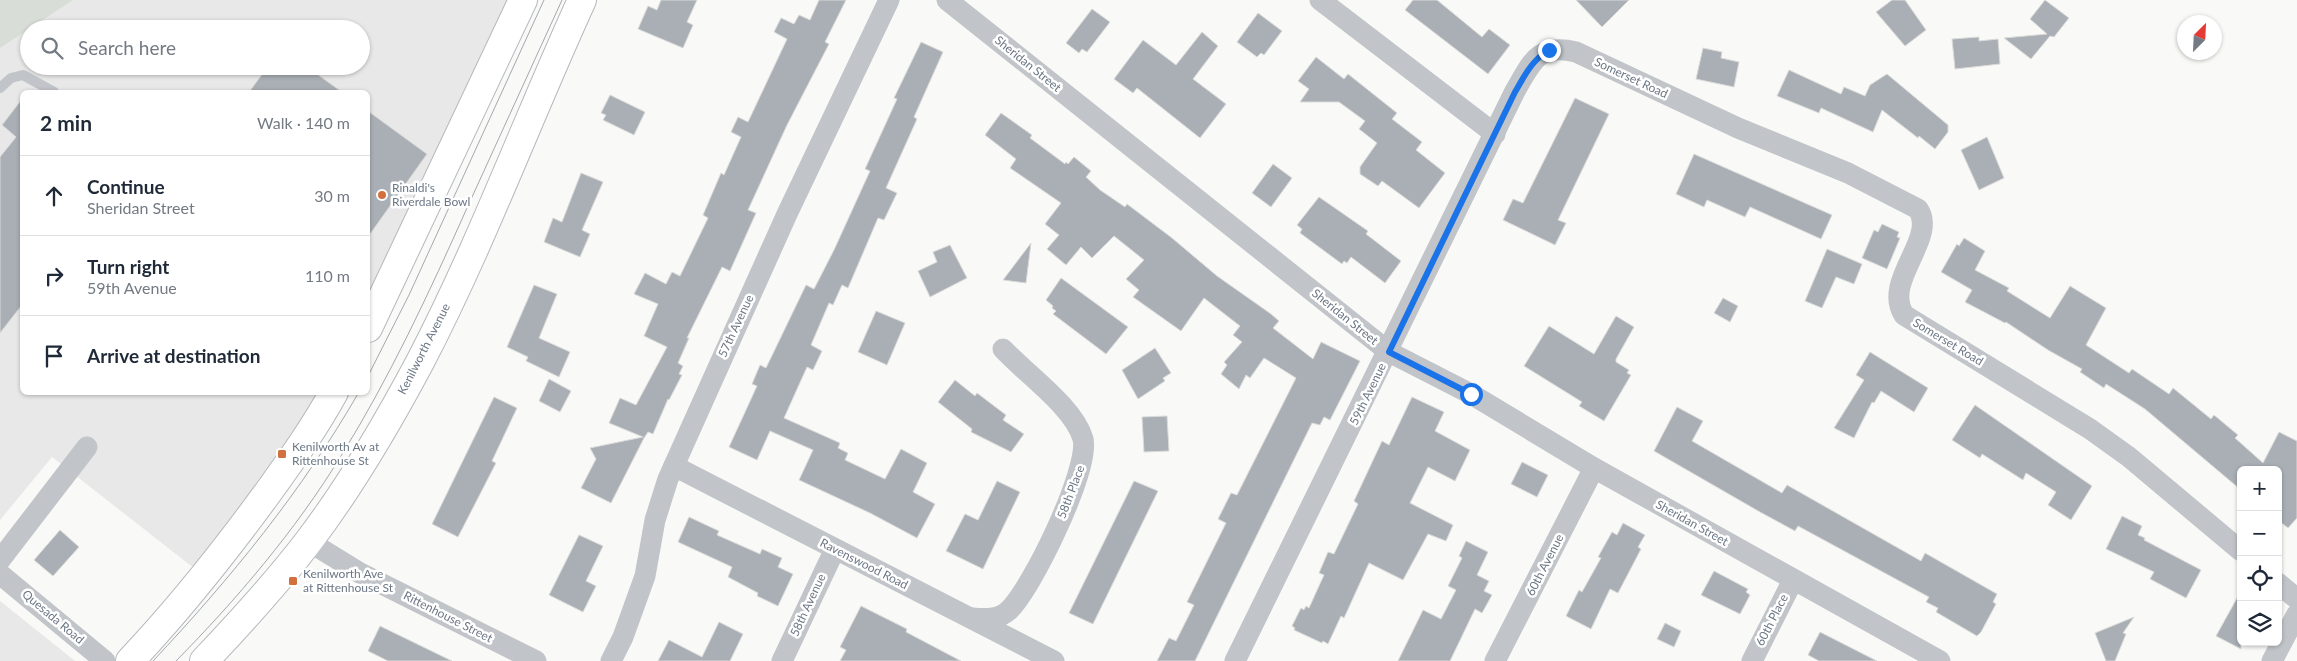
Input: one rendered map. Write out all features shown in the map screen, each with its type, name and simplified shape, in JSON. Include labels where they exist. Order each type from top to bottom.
[{"type":"main road","points":[[370,324],[523,0]]},
{"type":"main road","name":"Kenilworth Avenue","points":[[204,661],[256,605],[308,541],[358,467],[420,362],[473,250],[582,0]]},
{"type":"main road","points":[[130,661],[182,603],[228,547],[294,456],[332,395]]},
{"type":"street","name":"57th Avenue","points":[[611,661],[623,637],[645,576],[650,558],[655,520],[668,479],[775,240],[889,0]]},
{"type":"street","name":"Sheridan Street","points":[[947,0],[1389,352],[1471,394],[1594,468],[1940,661]]},
{"type":"street","points":[[1320,0],[1495,134]]},
{"type":"street","name":"59th Avenue","points":[[1235,661],[1389,352],[1515,92],[1539,56],[1549,50],[1560,48],[1576,52]]},
{"type":"street","name":"Somerset Road","points":[[1576,52],[1738,128],[1848,173],[1918,210],[1922,215],[1921,234],[1903,277],[1898,301],[1904,315],[2090,429],[2129,457],[2237,548]]},
{"type":"street","name":"58th Place","points":[[969,618],[998,617],[1016,603],[1063,516],[1084,454],[1082,438],[1066,410],[1045,388],[1021,369],[1003,349]]},
{"type":"street","points":[[0,560],[86,447]]},
{"type":"street","name":"Ravenswood Road","points":[[674,466],[1054,661]]},
{"type":"street","name":"60th Avenue","points":[[1495,661],[1594,468]]},
{"type":"street","name":"Rittenhouse Street","points":[[308,541],[360,573],[536,661]]},
{"type":"street","name":"58th Avenue","points":[[782,661],[835,550]]},
{"type":"street","name":"Quesada Road","points":[[0,574],[105,661]]},
{"type":"street","name":"60th Place","points":[[1752,661],[1793,580]]},
{"type":"street","points":[[2282,586],[2297,599]]},
{"type":"street","points":[[2272,661],[2297,614]]},
{"type":"lane","points":[[0,88],[11,78],[23,75],[50,90]]},
{"type":"shaded area","points":[[0,0],[507,0],[370,293],[370,90],[20,90],[20,395],[319,395],[273,462],[195,569],[52,457],[0,520]]},
{"type":"shaded area","points":[[0,0],[73,0],[43,20],[20,20],[20,35],[0,48]]},
{"type":"shaded area","points":[[0,601],[75,661],[0,661]]},
{"type":"building","points":[[661,0],[697,0],[687,22],[693,25],[683,48],[638,29],[648,6],[657,10]]},
{"type":"building","points":[[819,0],[846,0],[825,42],[829,44],[787,125],[748,210],[756,213],[730,271],[722,267],[687,338],[689,338],[678,363],[683,366],[679,374],[682,375],[668,399],[653,434],[648,432],[644,438],[611,503],[581,488],[596,459],[590,448],[643,437],[609,423],[620,398],[636,405],[667,347],[644,336],[658,304],[634,294],[645,273],[666,284],[672,272],[680,276],[708,218],[703,215],[721,173],[724,175],[741,137],[731,132],[738,117],[748,122],[787,39],[774,32],[781,18],[794,24],[799,15],[810,20]]},
{"type":"building","points":[[1413,0],[1437,0],[1482,37],[1489,29],[1510,45],[1488,74],[1405,10]]},
{"type":"building","points":[[1576,0],[1629,0],[1602,27]]},
{"type":"building","points":[[1892,0],[1905,0],[1926,30],[1905,46],[1876,12]]},
{"type":"building","points":[[2045,0],[2069,18],[2054,37],[2050,36],[2031,59],[2004,38],[2047,34],[2030,19]]},
{"type":"building","points":[[1092,9],[1110,22],[1087,52],[1082,49],[1079,53],[1066,43]]},
{"type":"building","points":[[1258,13],[1282,31],[1264,55],[1261,53],[1257,57],[1237,42]]},
{"type":"building","points":[[1202,32],[1218,46],[1193,79],[1226,104],[1200,138],[1137,88],[1133,93],[1114,79],[1143,40],[1176,65]]},
{"type":"building","points":[[1979,37],[1979,41],[1998,39],[2000,64],[1955,69],[1952,39]]},
{"type":"building","points":[[921,42],[943,52],[914,117],[917,119],[886,188],[897,193],[884,220],[878,218],[848,288],[842,285],[833,305],[829,303],[811,345],[822,351],[813,370],[807,367],[784,418],[840,443],[838,448],[848,453],[845,460],[885,479],[901,449],[927,463],[913,492],[935,504],[917,538],[870,513],[799,480],[813,450],[770,431],[757,460],[729,447],[757,386],[752,384],[760,365],[766,368],[806,285],[814,289],[834,250],[870,171],[865,169],[897,99],[894,98]]},
{"type":"building","points":[[1703,48],[1722,52],[1721,58],[1739,62],[1734,87],[1696,79]]},
{"type":"building","points":[[1316,57],[1344,79],[1348,74],[1397,113],[1392,119],[1422,142],[1416,150],[1445,173],[1419,208],[1382,181],[1378,186],[1360,174],[1360,167],[1377,143],[1359,129],[1365,121],[1339,102],[1300,102],[1309,89],[1298,81]]},
{"type":"building","points":[[1789,70],[1841,94],[1844,87],[1865,96],[1870,85],[1887,74],[1948,125],[1948,132],[1935,149],[1882,110],[1873,132],[1821,108],[1819,113],[1777,96]]},
{"type":"building","points":[[261,75],[318,75],[339,90],[250,90]]},
{"type":"building","points":[[610,95],[645,112],[634,135],[603,120],[606,115],[601,113]]},
{"type":"building","points":[[1575,98],[1609,114],[1558,220],[1566,223],[1555,245],[1503,220],[1513,199],[1523,203]]},
{"type":"building","points":[[20,102],[20,308],[0,333],[0,157],[16,137],[2,125]]},
{"type":"building","name":"Rinaldi's Riverdale Bowl","points":[[370,112],[427,154],[370,234]]},
{"type":"building","points":[[1001,113],[1032,135],[1030,138],[1065,164],[1066,162],[1068,164],[1074,157],[1091,171],[1086,177],[1100,190],[1125,207],[1127,204],[1172,238],[1217,276],[1271,314],[1279,321],[1273,328],[1313,359],[1321,342],[1360,361],[1330,420],[1324,417],[1320,425],[1312,423],[1195,661],[1157,661],[1169,638],[1176,641],[1194,605],[1187,602],[1226,523],[1218,519],[1231,493],[1237,495],[1296,378],[1264,358],[1250,378],[1246,375],[1239,389],[1221,374],[1227,365],[1224,362],[1242,342],[1233,335],[1240,326],[1204,298],[1181,331],[1133,297],[1139,290],[1126,279],[1144,260],[1114,236],[1092,258],[1081,247],[1066,265],[1047,249],[1059,235],[1045,224],[1061,203],[1010,168],[1016,159],[985,135]]},
{"type":"building","points":[[1987,137],[2004,178],[1979,190],[1961,150]]},
{"type":"building","points":[[1694,154],[1832,215],[1821,239],[1750,207],[1745,217],[1707,200],[1704,207],[1676,194]]},
{"type":"building","points":[[1273,164],[1292,178],[1271,207],[1252,193]]},
{"type":"building","points":[[581,173],[603,182],[582,230],[590,234],[580,257],[544,242],[553,218],[562,222]]},
{"type":"building","points":[[1319,197],[1368,231],[1366,234],[1401,261],[1385,283],[1351,257],[1347,263],[1344,261],[1342,264],[1300,233],[1302,229],[1297,225]]},
{"type":"building","points":[[1882,224],[1899,232],[1897,237],[1900,238],[1887,269],[1862,258],[1874,230],[1878,232]]},
{"type":"building","points":[[1964,238],[1985,251],[1975,270],[2009,288],[2007,291],[2050,318],[2070,286],[2106,308],[2086,345],[2129,373],[2132,369],[2169,394],[2173,388],[2211,419],[2214,415],[2238,435],[2235,438],[2263,463],[2279,432],[2297,441],[2297,518],[2288,528],[2282,523],[2282,466],[2237,466],[2237,487],[2145,409],[2106,384],[2104,388],[2080,372],[2082,369],[2048,350],[2006,322],[1965,302],[1972,290],[1941,272],[1957,244],[1959,246]]},
{"type":"building","points":[[1031,243],[1026,283],[1003,280]]},
{"type":"building","points":[[950,245],[967,278],[930,297],[918,271],[937,262],[933,252]]},
{"type":"building","points":[[1827,249],[1862,264],[1854,284],[1836,277],[1822,308],[1805,301]]},
{"type":"building","points":[[1061,278],[1128,327],[1106,354],[1053,314],[1056,311],[1046,300]]},
{"type":"building","points":[[534,285],[557,294],[539,338],[570,352],[559,377],[526,361],[528,357],[507,347]]},
{"type":"building","points":[[1723,298],[1738,306],[1730,322],[1714,313]]},
{"type":"building","points":[[876,311],[905,323],[887,365],[858,352]]},
{"type":"building","points":[[1616,316],[1634,327],[1616,359],[1616,362],[1629,370],[1627,373],[1631,375],[1604,421],[1579,406],[1582,402],[1524,366],[1549,326],[1594,354]]},
{"type":"building","points":[[1155,348],[1171,373],[1163,378],[1165,381],[1138,399],[1122,370]]},
{"type":"building","points":[[1870,352],[1928,388],[1914,412],[1881,391],[1874,403],[1872,402],[1854,438],[1834,428],[1864,380],[1856,375]]},
{"type":"building","points":[[549,379],[571,391],[560,412],[539,401]]},
{"type":"building","points":[[955,380],[975,396],[977,393],[1006,415],[1003,420],[1024,434],[1011,452],[971,432],[972,429],[938,402]]},
{"type":"building","points":[[494,397],[517,408],[492,461],[496,463],[458,537],[432,524]]},
{"type":"building","points":[[1412,397],[1444,412],[1435,431],[1470,450],[1455,481],[1428,467],[1410,503],[1453,525],[1446,541],[1428,534],[1403,580],[1369,563],[1344,618],[1341,616],[1328,644],[1323,641],[1322,643],[1294,630],[1295,628],[1292,626],[1301,608],[1304,610],[1306,606],[1309,608],[1324,575],[1319,573],[1328,552],[1334,554],[1358,504],[1354,501],[1382,441],[1389,445]]},
{"type":"building","points":[[1975,405],[2092,486],[2071,520],[2048,505],[2056,492],[2026,473],[2023,480],[1982,454],[1980,458],[1952,440]]},
{"type":"building","points":[[1677,407],[1703,421],[1692,441],[1782,493],[1787,485],[1921,561],[1925,553],[1997,594],[1993,602],[1996,604],[1981,632],[1977,636],[1936,612],[1938,608],[1926,602],[1929,597],[1798,526],[1795,531],[1654,451]]},
{"type":"building","points":[[1167,416],[1169,451],[1144,452],[1142,417]]},
{"type":"building","points":[[1522,462],[1548,475],[1537,497],[1511,484]]},
{"type":"building","points":[[997,481],[1020,492],[983,569],[946,551],[965,514],[978,520]]},
{"type":"building","points":[[1134,481],[1158,491],[1093,624],[1069,613]]},
{"type":"building","points":[[2122,516],[2142,526],[2138,535],[2145,538],[2144,540],[2201,570],[2186,598],[2150,579],[2154,572],[2106,549]]},
{"type":"building","points":[[689,517],[719,531],[717,535],[760,554],[762,549],[782,558],[778,567],[793,574],[778,606],[757,596],[758,593],[728,577],[732,567],[678,542]]},
{"type":"building","points":[[1623,523],[1645,535],[1638,547],[1641,549],[1618,593],[1610,589],[1591,629],[1566,616],[1579,590],[1582,592],[1601,558],[1598,557],[1612,532],[1617,535]]},
{"type":"building","points":[[60,530],[79,547],[53,576],[34,560]]},
{"type":"building","points":[[579,535],[603,546],[586,581],[596,586],[583,612],[549,595]]},
{"type":"building","points":[[1466,541],[1488,552],[1477,575],[1489,581],[1484,591],[1492,595],[1482,613],[1475,609],[1450,661],[1398,661],[1423,610],[1441,619],[1456,590],[1448,586],[1462,558],[1459,556]]},
{"type":"building","points":[[1714,571],[1748,589],[1746,592],[1750,595],[1740,614],[1701,595]]},
{"type":"building","points":[[2237,598],[2237,646],[2241,646],[2241,649],[2216,636]]},
{"type":"building","points":[[861,606],[907,629],[906,632],[961,661],[840,661],[846,650],[840,647]]},
{"type":"building","points":[[2134,617],[2123,633],[2126,634],[2115,661],[2106,661],[2095,633]]},
{"type":"building","points":[[719,622],[743,634],[730,661],[658,661],[669,640],[702,657]]},
{"type":"building","points":[[1665,623],[1681,631],[1674,647],[1657,639]]},
{"type":"building","points":[[380,626],[452,661],[388,661],[368,651]]},
{"type":"building","points":[[1820,632],[1877,661],[1819,661],[1808,655]]},
{"type":"tram line","points":[[370,372],[409,295],[544,0]]},
{"type":"tram line","points":[[176,661],[243,589],[285,537],[323,484],[359,426],[423,303],[562,0]]},
{"type":"tram line","points":[[153,661],[210,598],[264,532],[314,464],[357,395]]},
{"type":"place","name":"Rinaldi's Riverdale Bowl","points":[[382,195]]},
{"type":"place","name":"Kenilworth Av at Rittenhouse St","points":[[282,454]]},
{"type":"place","name":"Kenilworth Ave at Rittenhouse St","points":[[293,581]]},
{"type":"route","points":[[1471,394],[1389,352],[1515,92],[1530,67],[1539,56],[1549,50]]}]
